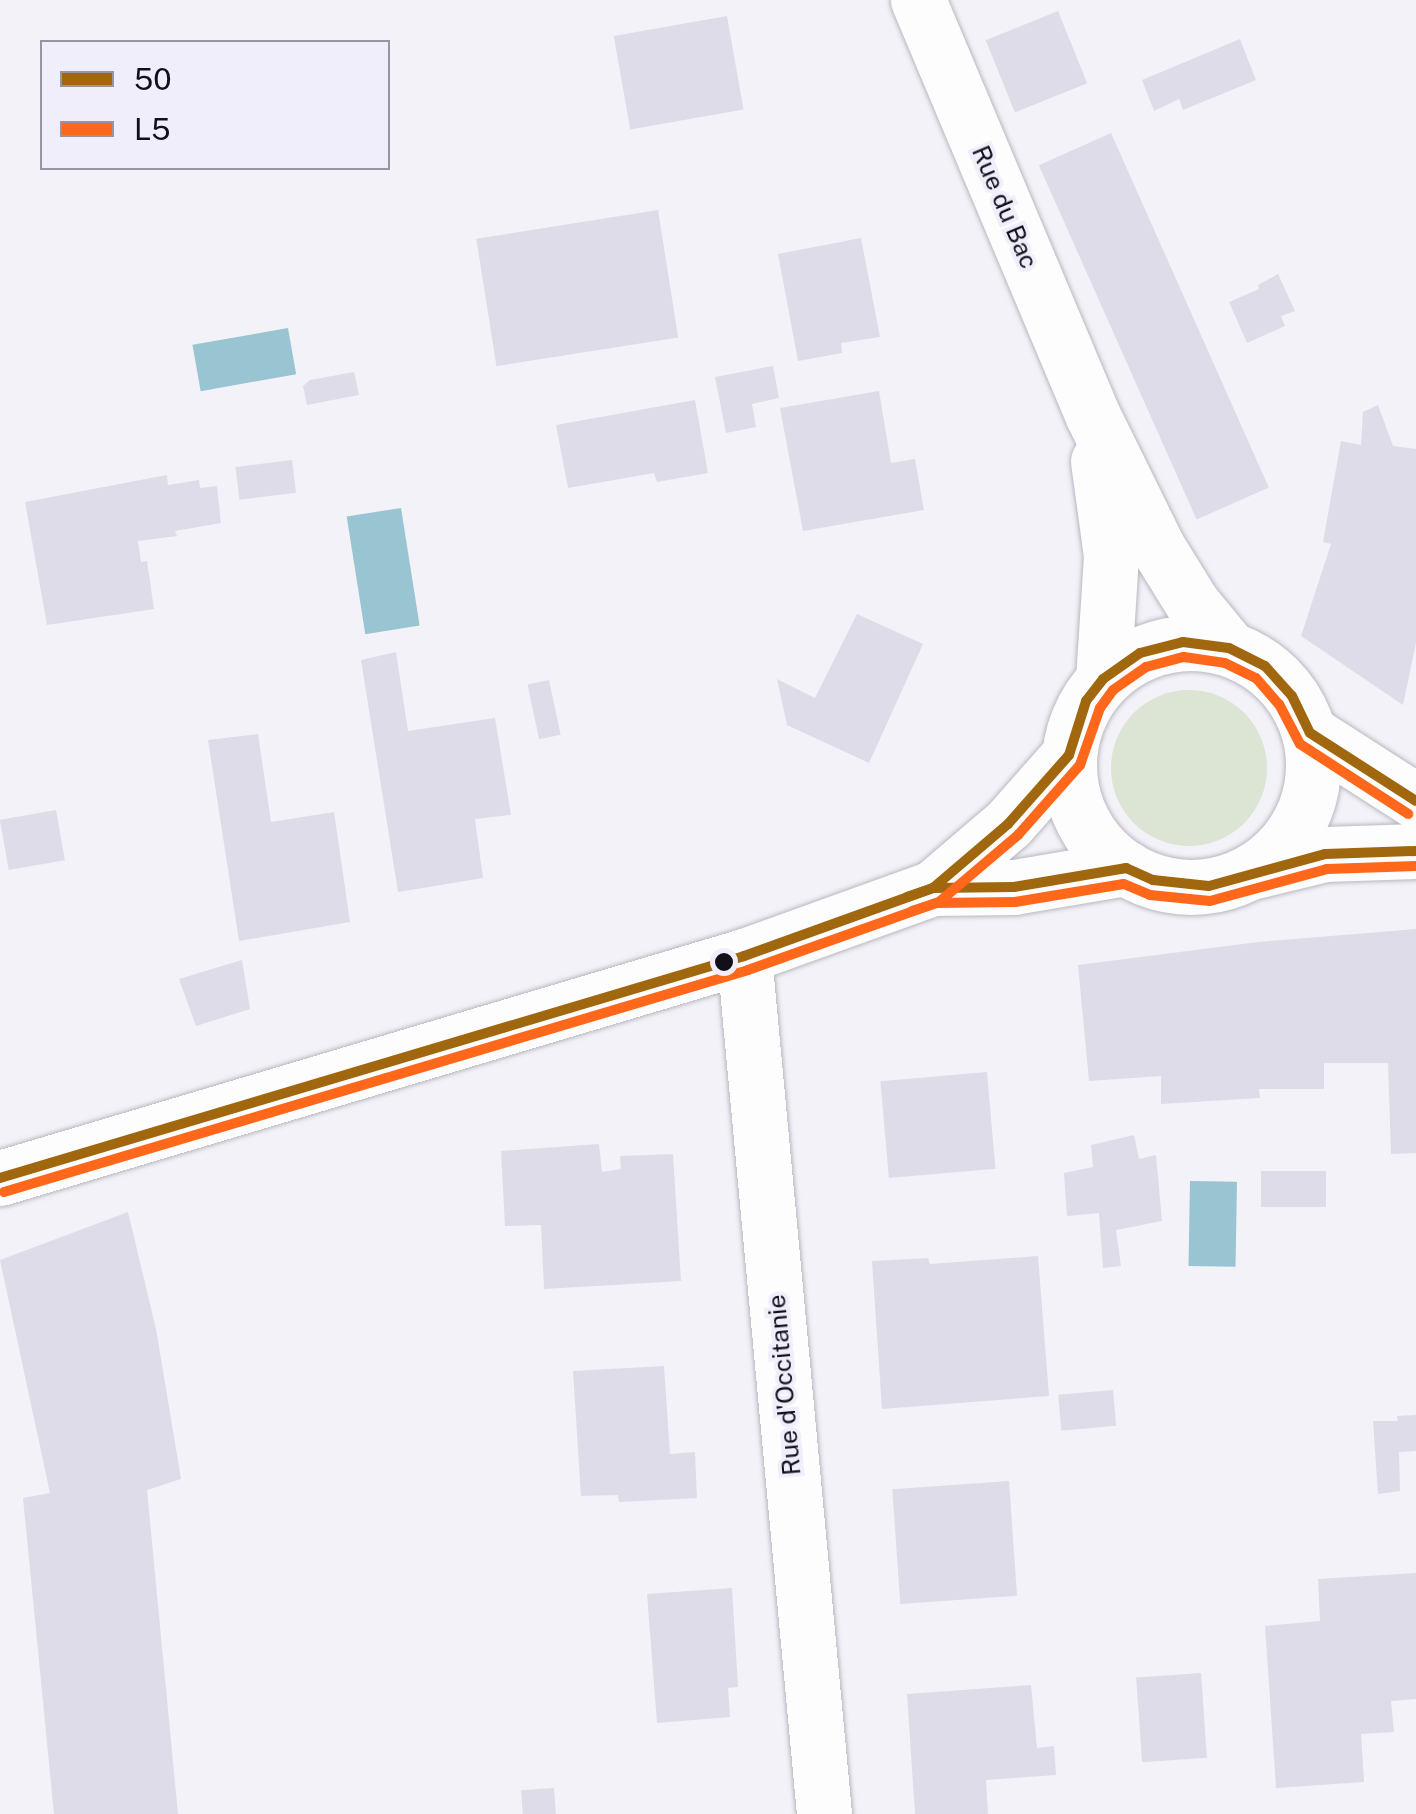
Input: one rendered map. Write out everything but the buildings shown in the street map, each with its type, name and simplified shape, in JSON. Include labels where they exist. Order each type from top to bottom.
[{"type":"street","name":"Rue du Bac","points":[[918,0],[1092,414],[1158,548],[1192,603],[1229,648]]},
{"type":"street","name":"Rue du Bac","points":[[1092,414],[1111,556],[1104,679]]},
{"type":"street","points":[[1248,873],[1280,849],[1304,814],[1314,774],[1310,733],[1292,696],[1265,666],[1229,648],[1183,642],[1140,653],[1104,679],[1086,702],[1069,755],[1071,789],[1082,820],[1100,847],[1126,868],[1180,886],[1209,886],[1325,854],[1416,850]]},
{"type":"street","points":[[1310,733],[1416,800]]},
{"type":"street","points":[[934,888],[1008,824],[1069,755]]},
{"type":"street","points":[[0,1178],[744,956],[934,888],[1014,887],[1126,868]]},
{"type":"street","name":"Rue d'Occitanie","points":[[744,956],[824,1814]]},
{"type":"green space","points":[[1189,690],[1219,696],[1244,713],[1261,738],[1267,768],[1261,798],[1244,823],[1219,840],[1189,846],[1159,840],[1134,823],[1117,798],[1111,768],[1117,738],[1134,713],[1159,696]]},
{"type":"water","points":[[288,328],[296,374],[201,391],[192,345]]},
{"type":"water","points":[[401,508],[420,626],[365,634],[347,517]]},
{"type":"water","points":[[1190,1181],[1237,1182],[1236,1267],[1189,1266]]},
{"type":"transit line","name":"50","points":[[0,1178],[744,956],[933,888],[1008,824],[1069,755],[1086,701],[1103,679],[1140,653],[1183,642],[1229,648],[1265,666],[1292,696],[1310,733],[1416,801]]},
{"type":"transit line","name":"L5","points":[[4,1192],[748,970],[939,902],[1018,835],[1080,765],[1100,708],[1113,690],[1146,667],[1184,657],[1225,663],[1256,678],[1279,704],[1300,744],[1408,814]]},
{"type":"transit line","name":"50","points":[[907,897],[933,888],[1014,887],[1126,868],[1153,880],[1209,886],[1325,854],[1416,851]]},
{"type":"transit line","name":"L5","points":[[912,911],[936,903],[1015,902],[1124,884],[1150,895],[1210,901],[1327,869],[1416,866]]}]
